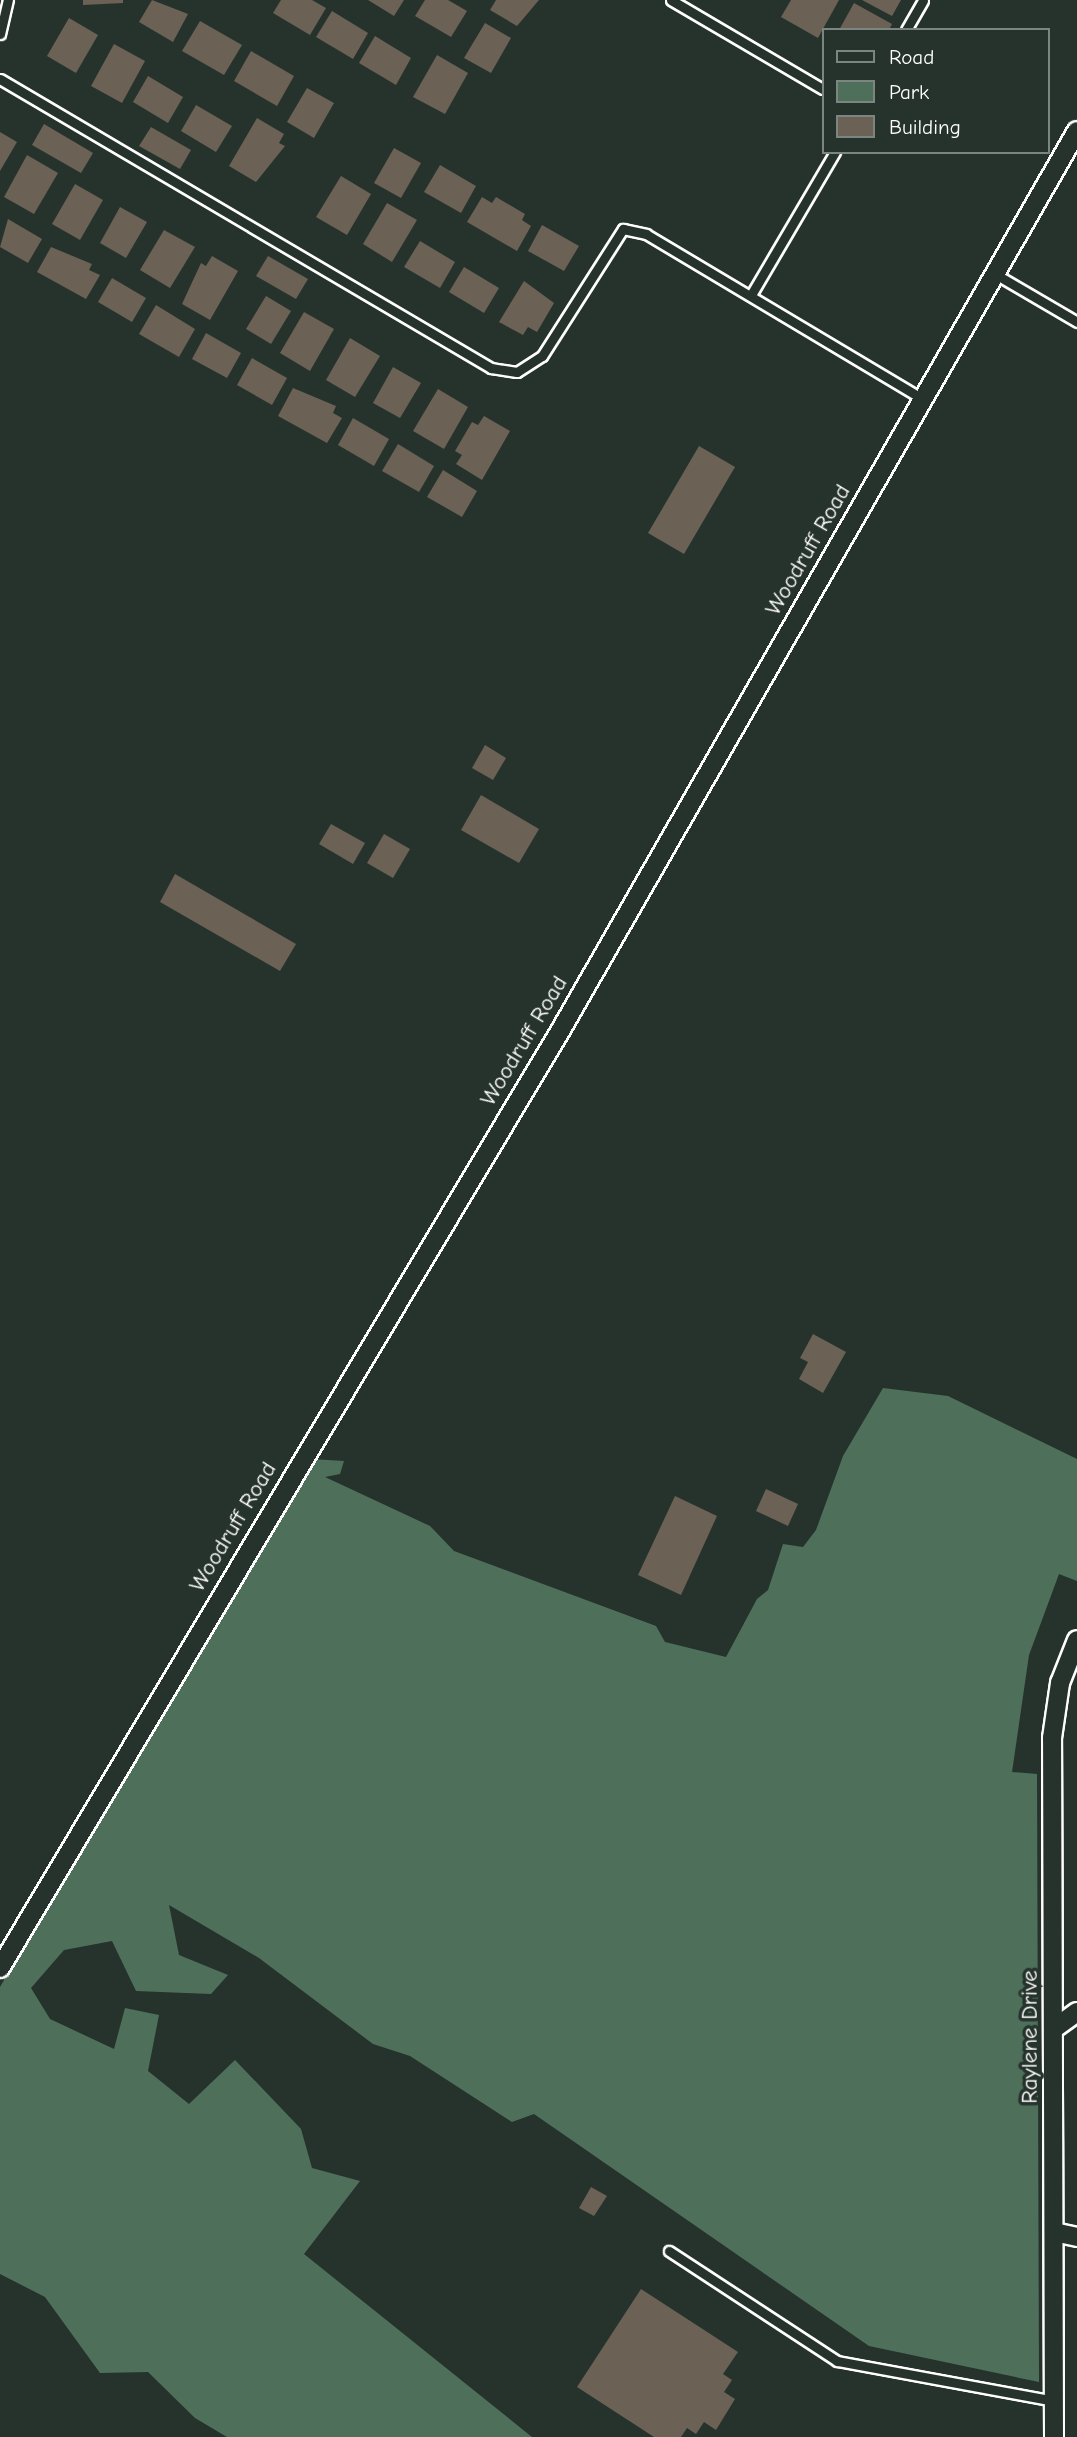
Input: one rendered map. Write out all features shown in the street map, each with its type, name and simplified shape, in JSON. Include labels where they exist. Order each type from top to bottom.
[{"type":"street","name":"Woodruff Road","points":[[0,1968],[563,1026],[1077,131]]},
{"type":"street","name":"Raylene Drive","points":[[1054,2437],[1055,2028],[1052,1738],[1069,1686],[1077,1640]]},
{"type":"street","points":[[1055,2028],[1077,2012]]},
{"type":"street","points":[[1054,2232],[1077,2237]]},
{"type":"lane","points":[[0,34],[8,0]]},
{"type":"lane","points":[[671,0],[822,88]]},
{"type":"lane","points":[[907,28],[923,0]]},
{"type":"lane","points":[[0,79],[491,368],[517,372],[542,356],[623,229],[646,234],[923,398]]},
{"type":"lane","points":[[751,295],[834,154]]},
{"type":"lane","points":[[995,274],[1077,322]]},
{"type":"lane","points":[[669,2251],[837,2361],[1054,2401]]},
{"type":"green space","points":[[883,1388],[948,1396],[1077,1459],[1077,1581],[1059,1574],[1029,1655],[1012,1772],[1037,1774],[1039,2382],[869,2346],[534,2114],[512,2122],[410,2056],[373,2044],[259,1958],[169,1905],[179,1955],[228,1975],[211,1994],[136,1991],[112,1941],[64,1950],[31,1988],[50,2019],[114,2049],[125,2008],[159,2015],[148,2071],[189,2104],[235,2060],[301,2129],[312,2168],[360,2181],[304,2254],[532,2437],[227,2437],[195,2418],[148,2372],[100,2373],[45,2297],[0,2274],[0,1987],[311,1459],[344,1461],[340,1474],[325,1477],[430,1526],[454,1551],[656,1626],[665,1642],[726,1657],[757,1599],[768,1590],[783,1544],[803,1547],[816,1530],[843,1456]]},
{"type":"building","points":[[83,0],[123,0],[123,3],[83,5]]},
{"type":"building","points":[[152,0],[188,14],[173,42],[139,22]]},
{"type":"building","points":[[281,0],[312,0],[326,8],[310,35],[273,13]]},
{"type":"building","points":[[368,0],[404,0],[394,16]]},
{"type":"building","points":[[425,0],[448,0],[467,11],[451,37],[415,16]]},
{"type":"building","points":[[496,0],[539,0],[517,26],[490,10]]},
{"type":"building","points":[[791,0],[839,0],[818,38],[781,17]]},
{"type":"building","points":[[862,0],[901,0],[892,16]]},
{"type":"building","points":[[854,3],[892,24],[890,28],[840,28]]},
{"type":"building","points":[[332,11],[368,33],[353,59],[316,37]]},
{"type":"building","points":[[69,18],[98,35],[76,73],[47,56]]},
{"type":"building","points":[[200,21],[242,45],[224,75],[182,51]]},
{"type":"building","points":[[485,23],[511,38],[491,73],[464,58]]},
{"type":"building","points":[[375,36],[411,58],[396,85],[359,63]]},
{"type":"building","points":[[114,44],[145,61],[122,103],[91,86]]},
{"type":"building","points":[[251,51],[294,76],[277,106],[234,81]]},
{"type":"building","points":[[437,55],[468,73],[445,114],[413,97]]},
{"type":"building","points":[[148,76],[183,97],[168,123],[133,102]]},
{"type":"building","points":[[307,88],[334,103],[314,138],[287,122]]},
{"type":"building","points":[[196,105],[232,126],[216,152],[181,131]]},
{"type":"building","points":[[257,118],[284,134],[279,143],[285,146],[256,182],[229,166]]},
{"type":"building","points":[[44,124],[93,153],[81,173],[32,145]]},
{"type":"building","points":[[151,127],[191,150],[180,169],[139,146]]},
{"type":"building","points":[[0,132],[17,142],[0,171]]},
{"type":"building","points":[[394,148],[421,163],[401,198],[374,183]]},
{"type":"building","points":[[27,155],[58,173],[34,214],[4,197]]},
{"type":"building","points":[[440,165],[476,186],[461,213],[424,192]]},
{"type":"building","points":[[341,176],[371,194],[347,235],[316,217]]},
{"type":"building","points":[[75,184],[103,200],[80,240],[52,224]]},
{"type":"building","points":[[482,197],[492,203],[496,197],[525,214],[522,220],[531,226],[517,251],[467,222]]},
{"type":"building","points":[[387,203],[417,220],[392,262],[363,244]]},
{"type":"building","points":[[120,207],[147,222],[126,258],[100,243]]},
{"type":"building","points":[[8,219],[42,239],[28,263],[0,247]]},
{"type":"building","points":[[542,225],[579,246],[564,271],[528,251]]},
{"type":"building","points":[[164,230],[195,247],[170,288],[140,270]]},
{"type":"building","points":[[420,241],[455,262],[440,288],[404,267]]},
{"type":"building","points":[[51,247],[92,264],[89,270],[100,275],[86,299],[37,272]]},
{"type":"building","points":[[212,256],[238,271],[210,320],[182,304],[201,263],[206,266]]},
{"type":"building","points":[[268,256],[308,279],[296,299],[256,276]]},
{"type":"building","points":[[464,267],[499,288],[484,313],[449,292]]},
{"type":"building","points":[[112,278],[146,298],[132,322],[98,302]]},
{"type":"building","points":[[524,281],[554,303],[537,332],[528,327],[523,335],[499,322]]},
{"type":"building","points":[[266,296],[291,311],[271,344],[246,329]]},
{"type":"building","points":[[156,305],[195,329],[179,357],[139,334]]},
{"type":"building","points":[[304,312],[334,329],[310,371],[280,353]]},
{"type":"building","points":[[206,333],[241,353],[227,378],[192,359]]},
{"type":"building","points":[[350,338],[380,356],[355,397],[326,380]]},
{"type":"building","points":[[252,358],[287,378],[272,405],[237,385]]},
{"type":"building","points":[[393,367],[421,383],[400,418],[373,403]]},
{"type":"building","points":[[293,388],[336,406],[333,413],[342,418],[327,443],[278,416]]},
{"type":"building","points":[[438,389],[468,407],[444,449],[413,431]]},
{"type":"building","points":[[484,416],[510,431],[482,480],[456,464],[462,455],[455,451],[472,422],[478,425]]},
{"type":"building","points":[[353,418],[389,439],[374,466],[338,445]]},
{"type":"building","points":[[398,444],[434,466],[419,492],[382,471]]},
{"type":"building","points":[[699,446],[735,467],[684,554],[648,533]]},
{"type":"building","points":[[443,470],[477,491],[462,517],[427,497]]},
{"type":"building","points":[[485,745],[506,758],[493,780],[472,768]]},
{"type":"building","points":[[481,795],[539,829],[519,863],[461,830]]},
{"type":"building","points":[[331,824],[365,843],[353,864],[319,844]]},
{"type":"building","points":[[384,834],[410,849],[393,878],[367,863]]},
{"type":"building","points":[[175,874],[296,944],[280,971],[160,902]]},
{"type":"building","points":[[813,1334],[846,1352],[823,1393],[799,1379],[808,1362],[800,1358]]},
{"type":"building","points":[[766,1489],[798,1504],[788,1526],[756,1511]]},
{"type":"building","points":[[675,1496],[717,1516],[681,1595],[638,1575]]},
{"type":"building","points":[[591,2187],[607,2196],[594,2216],[579,2208]]},
{"type":"building","points":[[641,2289],[738,2352],[723,2374],[732,2380],[724,2392],[735,2399],[716,2430],[704,2422],[696,2434],[687,2428],[681,2437],[654,2437],[577,2387]]}]
